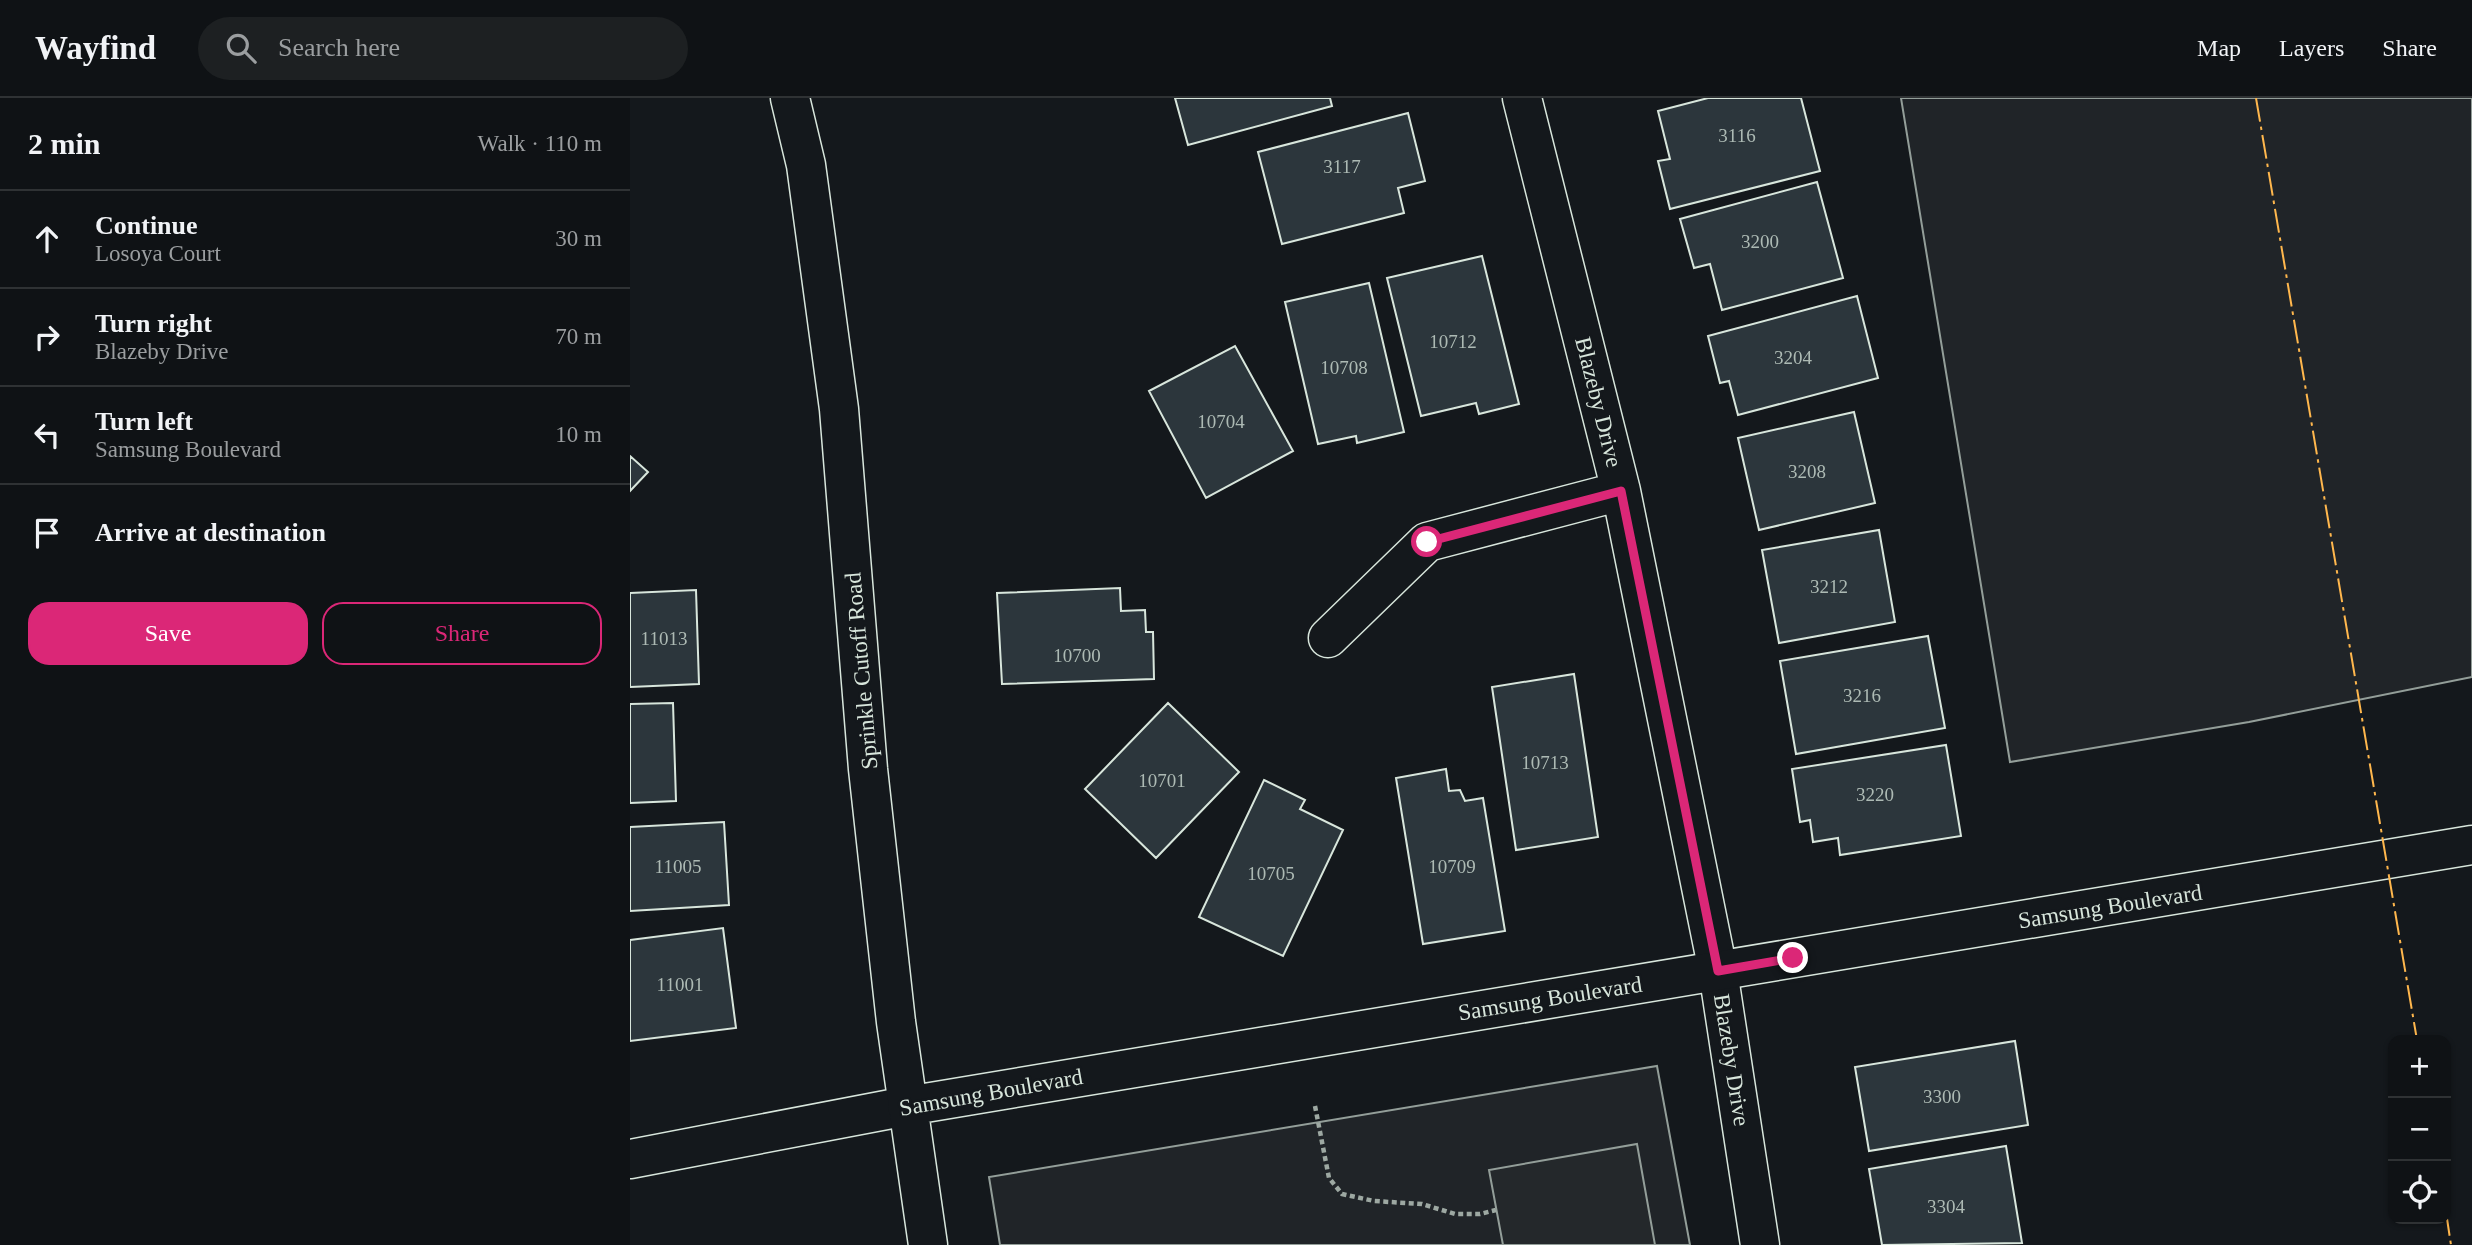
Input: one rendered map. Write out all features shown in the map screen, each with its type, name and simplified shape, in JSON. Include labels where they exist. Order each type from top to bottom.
[{"type":"street","name":"Blazeby Drive","points":[[1522,98],[1621,491],[1718,971],[1760,1245]]},
{"type":"street","name":"Sprinkle Cutoff Road","points":[[790,99],[806,165],[839,409],[868,769],[907,1106],[928,1245]]},
{"type":"street","points":[[1328,638],[1427,542],[1621,491]]},
{"type":"street","name":"Samsung Boulevard","points":[[630,1159],[907,1106],[2472,845]]},
{"type":"path","points":[[1315,1107],[1329,1178],[1342,1194],[1374,1201],[1422,1204],[1455,1214],[1480,1214],[1496,1210]]},
{"type":"shaded area","points":[[1901,98],[2472,98],[2472,677],[2249,722],[2010,762]]},
{"type":"shaded area","points":[[1657,1066],[1690,1245],[1000,1245],[989,1177]]},
{"type":"shaded area","points":[[1637,1144],[1655,1245],[1503,1245],[1489,1170]]},
{"type":"building","points":[[1175,98],[1330,98],[1332,106],[1188,145]]},
{"type":"building","points":[[1708,98],[1801,98],[1820,171],[1670,209],[1658,161],[1670,159],[1658,111]]},
{"type":"building","points":[[1408,113],[1425,181],[1398,188],[1404,213],[1282,244],[1258,152]]},
{"type":"building","points":[[1817,182],[1843,278],[1722,310],[1710,264],[1694,268],[1680,219]]},
{"type":"building","points":[[1482,256],[1519,404],[1479,414],[1476,403],[1421,416],[1387,278]]},
{"type":"building","points":[[1369,283],[1404,432],[1357,443],[1356,436],[1318,444],[1285,302]]},
{"type":"building","points":[[1857,296],[1878,378],[1738,415],[1729,381],[1720,383],[1708,336]]},
{"type":"building","points":[[1235,346],[1293,451],[1206,498],[1149,391]]},
{"type":"building","points":[[1854,412],[1875,503],[1759,530],[1738,438]]},
{"type":"building","points":[[630,456],[648,472],[630,491]]},
{"type":"building","points":[[1879,530],[1895,622],[1779,643],[1762,550]]},
{"type":"building","points":[[1120,588],[1121,611],[1145,610],[1146,632],[1153,632],[1154,679],[1002,684],[997,593]]},
{"type":"building","points":[[696,590],[699,684],[630,687],[630,593]]},
{"type":"building","points":[[1928,636],[1945,728],[1796,754],[1780,661]]},
{"type":"building","points":[[1574,674],[1598,837],[1516,850],[1492,687]]},
{"type":"building","points":[[673,703],[676,801],[630,803],[630,704]]},
{"type":"building","points":[[1168,703],[1239,772],[1156,858],[1085,789]]},
{"type":"building","points":[[1946,745],[1961,836],[1840,855],[1838,838],[1813,842],[1810,820],[1800,822],[1792,769]]},
{"type":"building","points":[[1446,769],[1449,791],[1460,790],[1465,801],[1483,798],[1505,931],[1423,944],[1396,778]]},
{"type":"building","points":[[1264,780],[1305,800],[1300,809],[1343,830],[1283,956],[1199,917]]},
{"type":"building","points":[[724,822],[729,905],[630,911],[630,827]]},
{"type":"building","points":[[723,928],[736,1028],[630,1041],[630,940]]},
{"type":"building","points":[[2015,1041],[2028,1125],[1869,1151],[1855,1067]]},
{"type":"building","points":[[2006,1146],[2022,1243],[1882,1245],[1869,1169]]},
{"type":"power","points":[[2256,98],[2416,1035]]},
{"type":"power","points":[[2448,1224],[2451,1245]]},
{"type":"route","points":[[1427,542],[1621,491],[1718,971],[1793,958]]}]
